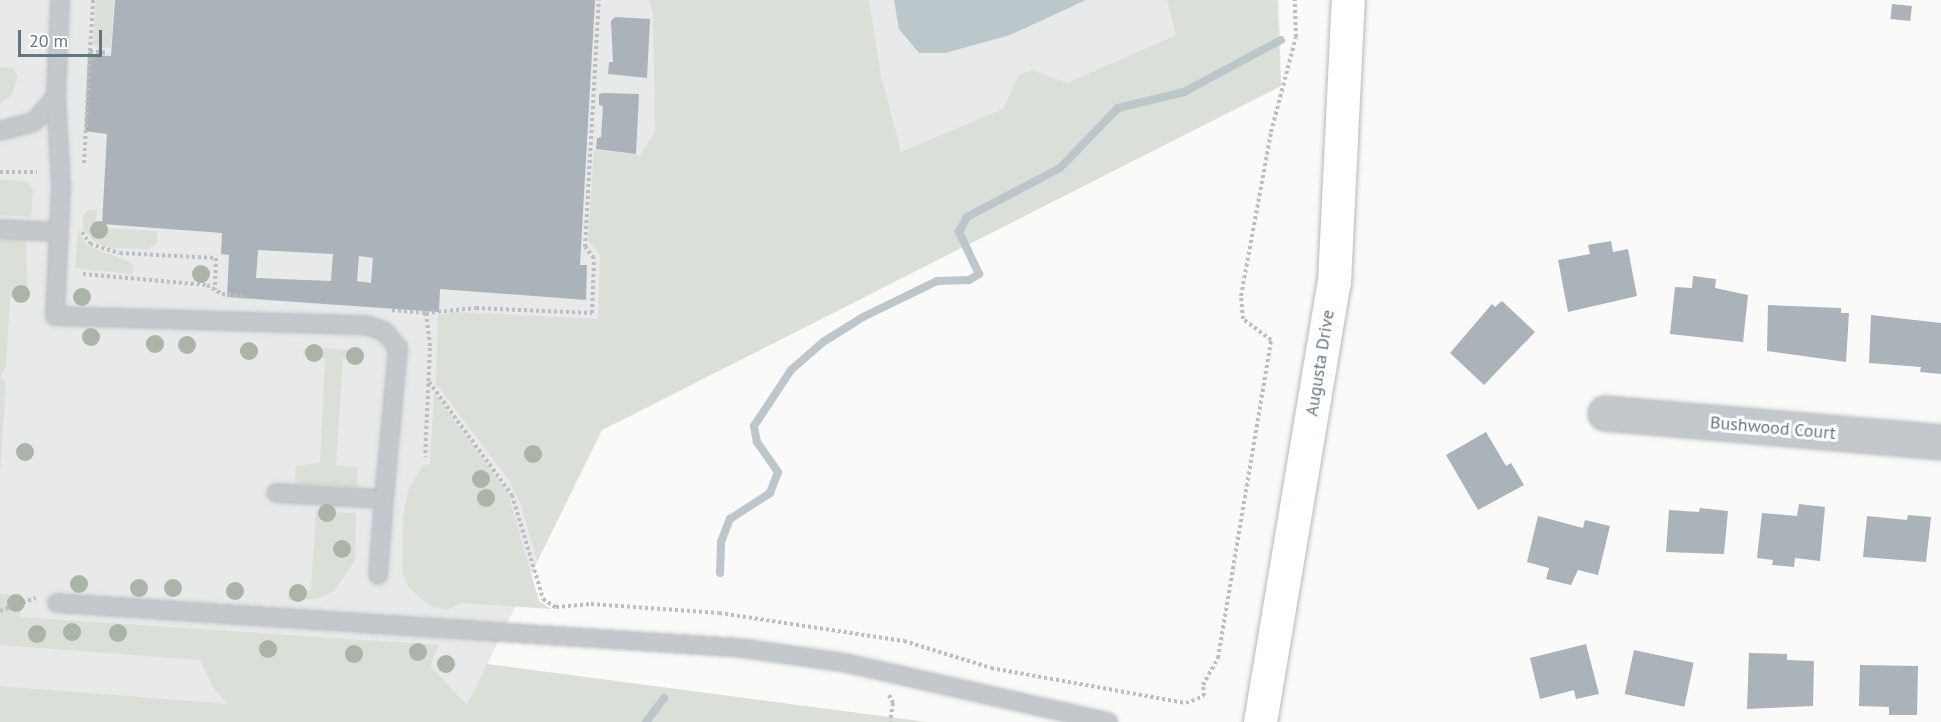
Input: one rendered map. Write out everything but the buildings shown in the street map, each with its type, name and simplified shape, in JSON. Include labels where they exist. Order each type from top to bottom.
[{"type":"street","name":"Augusta Drive","points":[[1260,722],[1334,282],[1348,0]]},
{"type":"street","name":"Bushwood Court","points":[[1605,413],[1941,442]]},
{"type":"lane","points":[[60,0],[56,97],[59,232],[55,316],[366,326],[385,332],[398,348],[378,575]]},
{"type":"lane","points":[[0,131],[34,122],[56,97]]},
{"type":"lane","points":[[0,229],[59,232]]},
{"type":"lane","points":[[276,493],[384,499]]},
{"type":"lane","points":[[51,599],[741,648],[846,663],[1108,722]]},
{"type":"path","points":[[84,165],[93,0]]},
{"type":"path","points":[[426,313],[476,308],[592,313],[594,258],[585,247],[598,0]]},
{"type":"path","points":[[1204,696],[1203,685],[1218,658],[1271,340],[1243,320],[1240,296],[1271,132],[1296,37],[1295,0]]},
{"type":"path","points":[[90,51],[107,53]]},
{"type":"path","points":[[79,223],[90,244],[120,253],[216,258],[214,290]]},
{"type":"path","points":[[429,382],[509,488],[543,599],[560,613]]},
{"type":"path","points":[[0,611],[51,599]]},
{"type":"path","points":[[877,692],[888,694],[893,703],[890,722]]},
{"type":"shaded area","points":[[0,0],[1279,0],[1281,86],[602,430],[459,722],[424,722],[0,686]]},
{"type":"shaded area","points":[[96,0],[114,0],[111,48],[96,47],[93,43]]},
{"type":"shaded area","points":[[649,0],[869,0],[881,76],[901,152],[1003,109],[1018,76],[1032,70],[1067,83],[1176,35],[1167,0],[1277,0],[1281,86],[602,430],[537,561],[521,505],[509,480],[436,384],[438,315],[457,312],[598,319],[600,255],[588,240],[594,150],[640,155],[655,132],[653,15]]},
{"type":"shaded area","points":[[894,0],[1086,0],[1010,35],[945,53],[919,53],[899,29]]},
{"type":"shaded area","points":[[0,67],[12,68],[18,76],[12,94],[0,104]]},
{"type":"shaded area","points":[[0,180],[26,181],[33,190],[31,217],[0,215]]},
{"type":"shaded area","points":[[88,210],[97,210],[96,223],[102,228],[157,231],[157,243],[148,249],[109,248],[95,242],[83,229],[83,215]]},
{"type":"shaded area","points":[[78,231],[87,246],[128,261],[134,266],[132,274],[75,268]]},
{"type":"shaded area","points":[[0,238],[26,239],[28,298],[10,297],[6,366],[1,376],[6,384],[0,475]]},
{"type":"shaded area","points":[[309,347],[360,351],[365,356],[361,361],[343,359],[336,466],[358,467],[357,487],[298,484],[295,480],[296,466],[320,463],[325,359],[303,355],[304,349]]},
{"type":"shaded area","points":[[434,393],[508,493],[539,601],[551,609],[462,603],[447,610],[430,606],[410,589],[402,573],[403,515],[409,488],[423,465],[430,464]]},
{"type":"shaded area","points":[[316,511],[356,513],[355,561],[334,591],[320,598],[290,601],[287,597],[292,590],[311,590]]},
{"type":"shaded area","points":[[0,593],[21,598],[20,617],[439,645],[430,666],[467,705],[487,664],[927,722],[0,722],[0,686],[228,704],[214,689],[200,660],[0,645]]},
{"type":"waterway","points":[[720,573],[721,542],[730,519],[770,493],[778,472],[757,442],[754,426],[791,370],[823,342],[863,317],[937,281],[969,280],[979,274],[959,232],[967,217],[1060,168],[1118,108],[1184,92],[1281,40]]},
{"type":"waterway","points":[[646,722],[664,698]]}]
